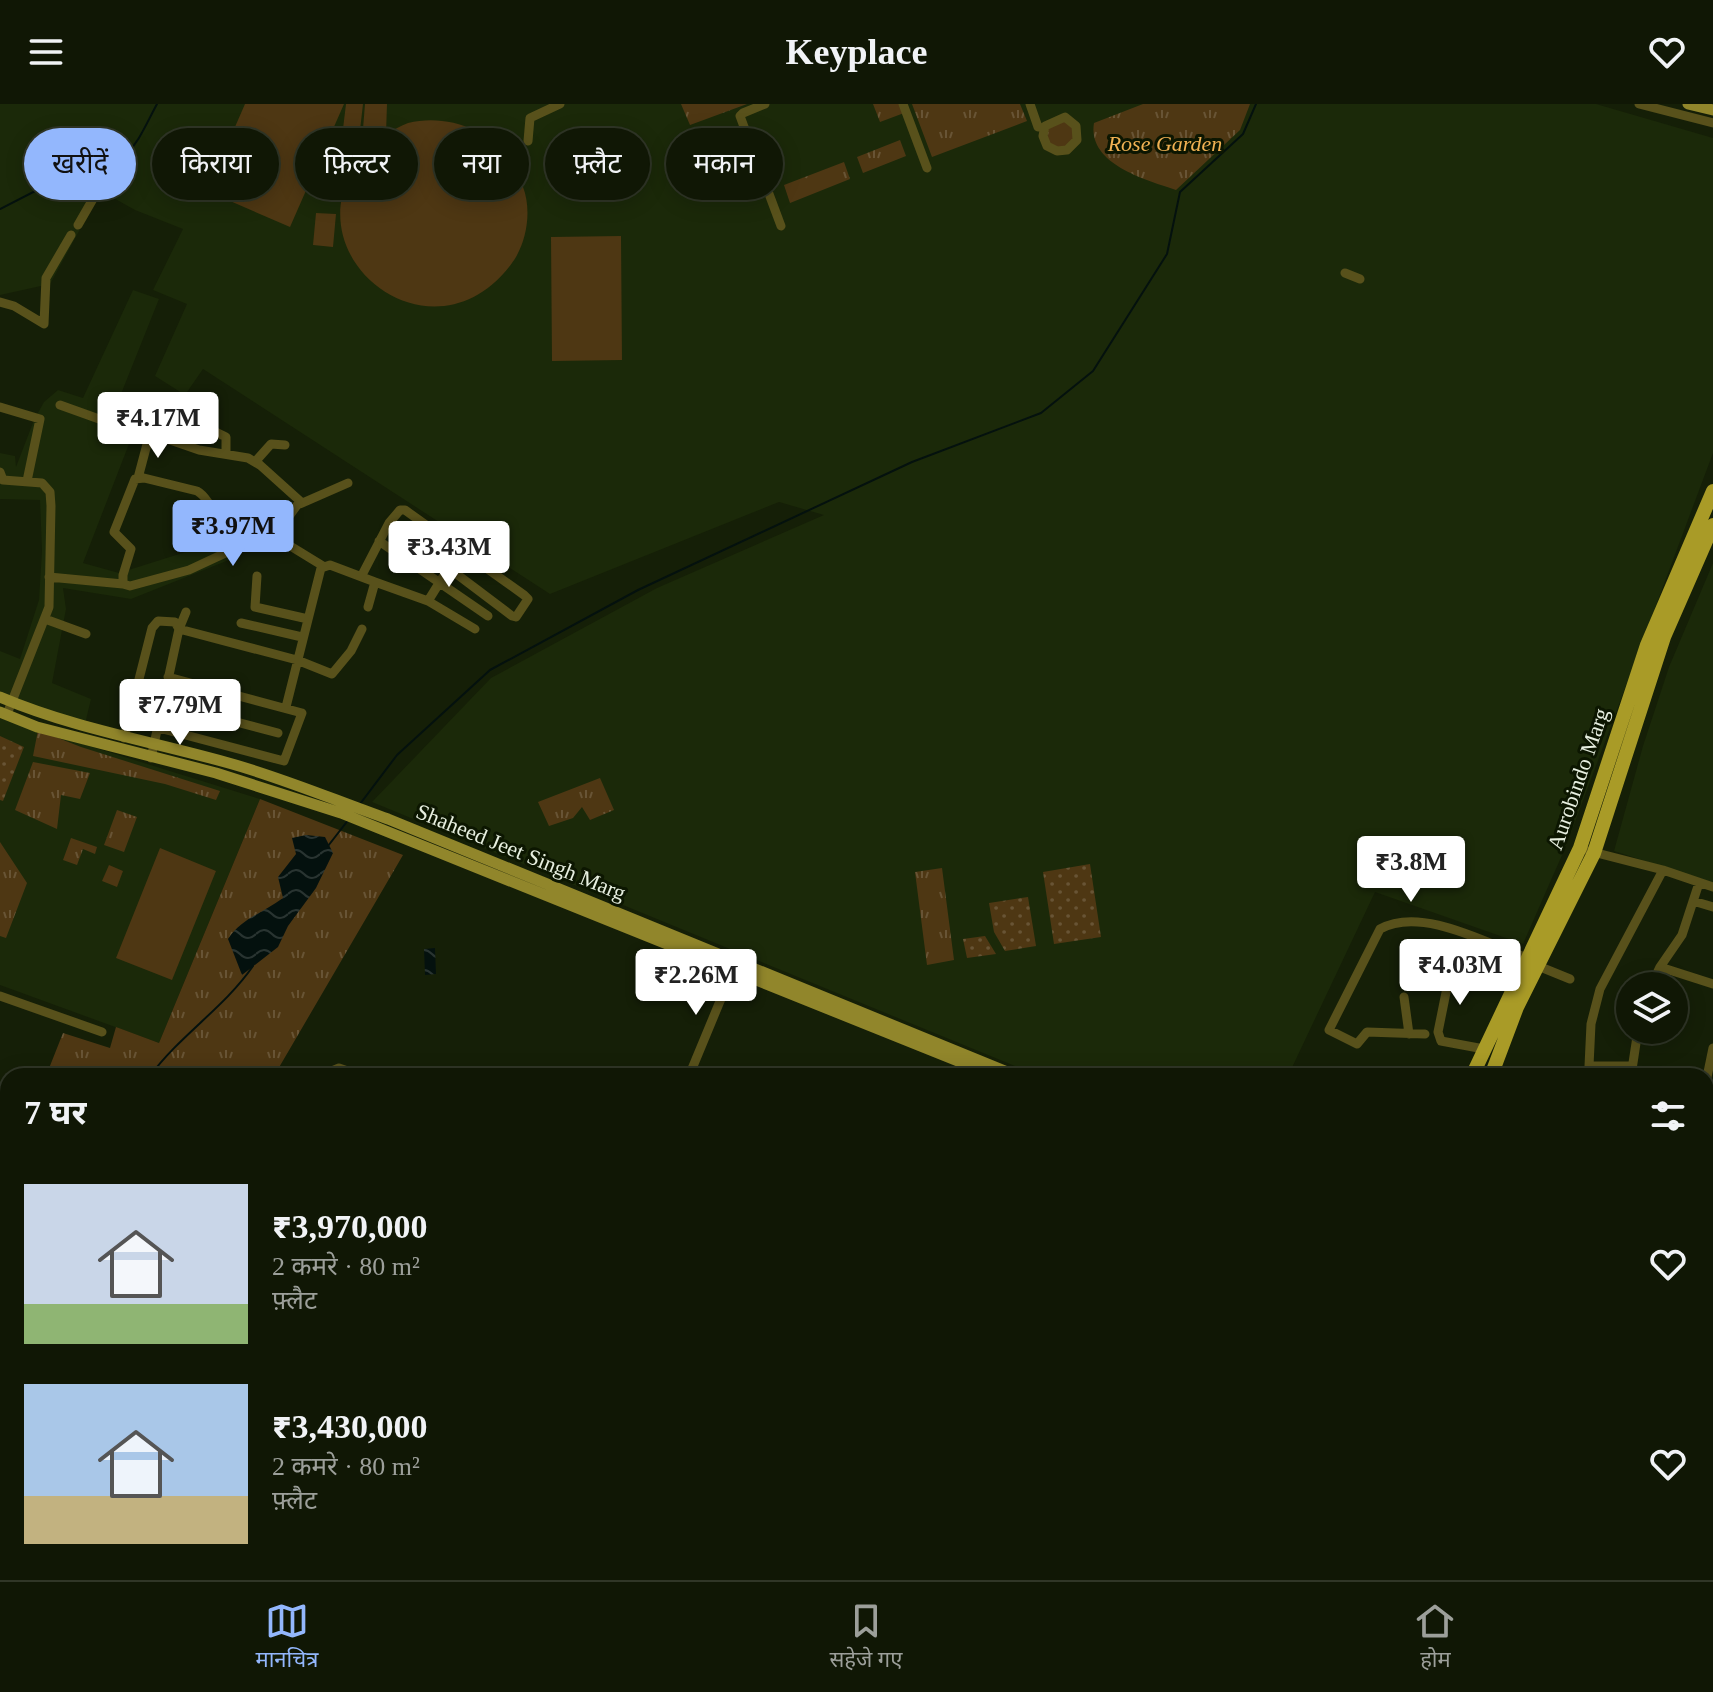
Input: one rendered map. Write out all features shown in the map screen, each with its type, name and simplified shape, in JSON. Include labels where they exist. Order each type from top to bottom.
[{"type":"highway","name":"Aurobindo Marg","points":[[1587,850],[1647,645],[1713,491]]},
{"type":"highway","name":"Aurobindo Marg","points":[[1494,1068],[1532,962],[1587,850],[1664,637],[1713,525]]},
{"type":"highway","name":"Aurobindo Marg","points":[[1476,1068],[1517,979],[1532,962]]},
{"type":"main road","points":[[1688,104],[1711,119]]},
{"type":"main road","name":"Shaheed Jeet Singh Marg","points":[[6,700],[41,714],[292,783],[354,812],[976,1068]]},
{"type":"main road","name":"Shaheed Jeet Singh Marg","points":[[3,713],[37,727],[354,812]]},
{"type":"main road","name":"Shaheed Jeet Singh Marg","points":[[735,967],[996,1068]]},
{"type":"street","points":[[529,133],[531,117],[560,104]]},
{"type":"street","points":[[765,104],[740,116],[781,226]]},
{"type":"street","points":[[903,104],[927,168]]},
{"type":"street","points":[[1030,104],[1038,127]]},
{"type":"street","points":[[1639,104],[1711,119]]},
{"type":"street","points":[[78,225],[92,200]]},
{"type":"street","points":[[0,302],[14,306],[44,324],[46,278],[71,235]]},
{"type":"street","points":[[1345,273],[1360,279]]},
{"type":"street","points":[[60,405],[113,424],[137,426],[199,450],[255,462],[300,500],[300,504]]},
{"type":"street","points":[[0,407],[40,419],[27,481]]},
{"type":"street","points":[[189,419],[226,437],[226,454]]},
{"type":"street","points":[[123,584],[131,549],[117,535],[115,528],[132,482],[138,478],[150,433]]},
{"type":"street","points":[[255,462],[271,444],[285,445]]},
{"type":"street","points":[[0,472],[3,480],[42,483],[50,492],[49,607],[6,700],[3,713]]},
{"type":"street","points":[[138,478],[202,493],[215,512],[269,536],[323,566],[330,565],[362,575],[428,601],[475,629]]},
{"type":"street","points":[[49,577],[130,586],[189,570],[269,536],[300,504],[348,483]]},
{"type":"street","points":[[362,575],[389,523],[400,510],[407,510],[524,595],[527,603],[516,617],[512,616],[389,523]]},
{"type":"street","points":[[379,541],[488,616]]},
{"type":"street","points":[[428,601],[461,548]]},
{"type":"street","points":[[286,707],[323,566]]},
{"type":"street","points":[[257,576],[255,607],[308,619]]},
{"type":"street","points":[[368,607],[375,582]]},
{"type":"street","points":[[151,758],[179,629],[186,612]]},
{"type":"street","points":[[45,619],[86,634]]},
{"type":"street","points":[[124,738],[152,628],[158,621],[175,622],[179,629],[297,660],[327,674],[335,673],[362,629]]},
{"type":"street","points":[[241,623],[302,637]]},
{"type":"street","points":[[159,728],[284,761],[302,713],[168,677]]},
{"type":"street","points":[[164,703],[278,733]]},
{"type":"street","points":[[1587,850],[1713,887]]},
{"type":"street","points":[[1606,1068],[1589,1066],[1591,1024],[1600,989],[1663,870]]},
{"type":"street","points":[[1658,972],[1682,935],[1699,883]]},
{"type":"street","points":[[1693,901],[1713,907]]},
{"type":"street","points":[[1329,1030],[1375,935],[1387,925],[1423,921],[1570,979]]},
{"type":"street","points":[[1454,953],[1438,1032],[1441,1041],[1484,1049]]},
{"type":"street","points":[[692,1068],[735,967]]},
{"type":"street","points":[[1660,967],[1713,984]]},
{"type":"street","points":[[1449,975],[1517,979]]},
{"type":"street","points":[[0,996],[102,1032]]},
{"type":"street","points":[[1404,997],[1409,1034]]},
{"type":"street","points":[[1316,1025],[1357,1044],[1367,1032],[1425,1034]]},
{"type":"street","points":[[1632,1068],[1636,1044]]},
{"type":"street","points":[[1709,1068],[1713,1048]]},
{"type":"shaded area","points":[[0,104],[1596,104],[1713,138],[1713,453],[1566,846],[1523,944],[1375,892],[1292,1068],[1020,1068],[372,802],[491,678],[657,588],[824,515],[779,502],[550,594],[203,369],[185,395],[155,376],[187,304],[153,290],[183,229],[117,200],[136,200],[136,128],[24,128],[24,200],[96,200],[50,284],[0,295]]},
{"type":"shaded area","points":[[133,290],[159,299],[115,409],[139,418],[83,563],[119,573],[227,539],[239,556],[131,599],[63,588],[66,609],[52,683],[91,699],[85,724],[0,693],[0,651],[20,659],[39,600],[42,551],[40,500],[0,499],[0,453],[15,456],[16,467],[44,402],[58,390],[83,398]]},
{"type":"shaded area","points":[[1713,563],[1713,883],[1614,851],[1669,667]]},
{"type":"shaded area","points":[[0,712],[70,740],[260,799],[159,1043],[0,985]]},
{"type":"green space","points":[[245,104],[344,104],[333,128],[295,128],[295,200],[302,200],[290,227],[228,200],[279,200],[279,128],[235,128]]},
{"type":"green space","points":[[346,104],[363,104],[360,128],[343,128]]},
{"type":"green space","points":[[365,104],[387,104],[386,128],[363,128]]},
{"type":"green space","points":[[681,104],[747,104],[690,125]]},
{"type":"green space","points":[[873,104],[901,104],[904,113],[880,122]]},
{"type":"green space","points":[[912,104],[1020,104],[1027,121],[932,157]]},
{"type":"green space","name":"Rose Garden","points":[[1143,104],[1250,104],[1240,130],[1176,190],[1121,168],[1109,160],[1094,137],[1094,123]]},
{"type":"green space","points":[[423,120],[438,120],[469,128],[434,128],[434,200],[526,200],[527,206],[524,236],[512,263],[478,294],[441,306],[405,301],[374,283],[351,255],[340,220],[344,200],[418,200],[418,128],[398,128]]},
{"type":"green space","points":[[1065,120],[1073,127],[1074,138],[1063,149],[1048,143],[1047,127]]},
{"type":"green space","points":[[900,140],[906,156],[863,173],[857,157]]},
{"type":"green space","points":[[844,162],[850,179],[790,203],[784,185]]},
{"type":"green space","points":[[316,213],[336,214],[333,247],[313,245]]},
{"type":"green space","points":[[621,236],[622,360],[552,361],[551,237]]},
{"type":"green space","points":[[38,730],[81,747],[220,791],[216,800],[165,784],[33,756]]},
{"type":"green space","points":[[0,736],[24,747],[3,801],[0,800]]},
{"type":"green space","points":[[33,762],[90,773],[80,799],[61,795],[57,829],[15,810]]},
{"type":"green space","points":[[600,778],[614,810],[590,820],[582,807],[573,818],[549,826],[538,802]]},
{"type":"green space","points":[[260,799],[403,855],[279,1068],[49,1068],[63,1033],[110,1048],[116,1027],[159,1043]]},
{"type":"green space","points":[[117,810],[137,817],[124,852],[104,845]]},
{"type":"green space","points":[[71,838],[97,847],[95,854],[83,849],[77,865],[63,860]]},
{"type":"green space","points":[[0,842],[27,883],[6,938],[0,936]]},
{"type":"green space","points":[[160,848],[216,871],[172,980],[116,958]]},
{"type":"green space","points":[[1090,864],[1101,937],[1054,944],[1043,872]]},
{"type":"green space","points":[[109,865],[123,871],[117,887],[102,881]]},
{"type":"green space","points":[[942,868],[954,960],[927,965],[915,872]]},
{"type":"green space","points":[[1028,897],[1036,946],[1005,951],[994,932],[989,903]]},
{"type":"green space","points":[[985,936],[996,954],[967,958],[963,939]]},
{"type":"water","points":[[306,835],[325,837],[333,853],[316,888],[288,926],[278,947],[242,975],[228,939],[246,921],[283,898],[278,877],[296,854],[292,838]]},
{"type":"water","points":[[435,948],[436,974],[425,975],[424,949]]},
{"type":"waterway","points":[[136,143],[157,104]]},
{"type":"waterway","points":[[360,804],[397,755],[490,670],[638,590],[912,462],[1041,413],[1093,371],[1167,254],[1180,192],[1243,134],[1256,104]]},
{"type":"waterway","points":[[0,209],[24,197]]},
{"type":"waterway","points":[[328,846],[349,819]]},
{"type":"waterway","points":[[156,1068],[229,995],[253,966]]}]
